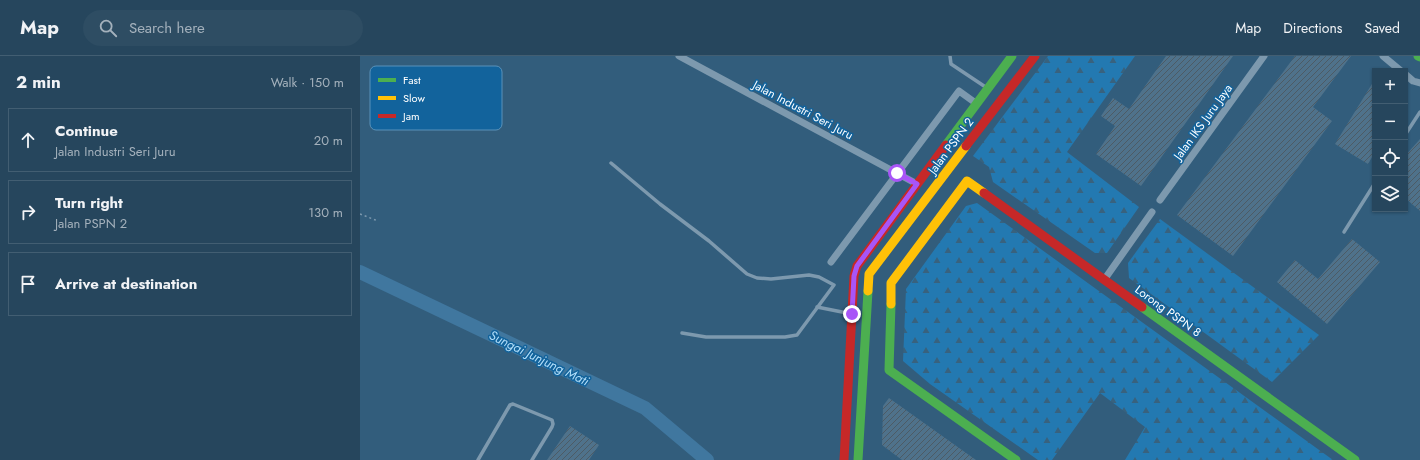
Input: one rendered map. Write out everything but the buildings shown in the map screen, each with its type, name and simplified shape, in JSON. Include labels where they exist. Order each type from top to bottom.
[{"type":"street","name":"Jalan Industri Seri Juru","points":[[679,56],[917,184]]},
{"type":"street","name":"Jalan PSPN 2","points":[[844,460],[854,276],[857,266],[1012,56]]},
{"type":"street","name":"Jalan PSPN 2","points":[[858,460],[869,274],[1034,56]]},
{"type":"street","name":"Jalan IKS Juru Jaya","points":[[1160,200],[1264,56]]},
{"type":"street","points":[[1384,56],[1398,68]]},
{"type":"street","points":[[1408,77],[1413,81],[1420,83]]},
{"type":"street","points":[[831,262],[959,91],[977,104]]},
{"type":"street","name":"Lorong PSPN 8","points":[[1016,460],[890,370],[891,283],[967,181],[1355,460]]},
{"type":"street","points":[[1104,280],[1152,212]]},
{"type":"lane","points":[[950,56],[951,64],[988,88]]},
{"type":"lane","points":[[1408,130],[1420,112]]},
{"type":"lane","points":[[611,163],[660,204],[709,241],[747,274],[757,278],[771,279],[809,275],[819,277],[834,285],[797,335],[785,337],[706,337],[682,334]]},
{"type":"lane","points":[[1344,232],[1372,188]]},
{"type":"lane","points":[[817,308],[852,314]]},
{"type":"lane","points":[[478,460],[510,406],[513,404],[552,420],[552,427],[532,460]]},
{"type":"path","points":[[360,214],[378,221]]},
{"type":"green space","points":[[1048,56],[1135,56],[1067,152],[1139,207],[1107,253],[1095,253],[993,182],[989,167],[973,156]]},
{"type":"green space","points":[[977,203],[1333,460],[1125,460],[1145,427],[1100,393],[1052,460],[1038,460],[930,384],[903,361],[906,289],[966,206]]},
{"type":"green space","points":[[1160,219],[1319,335],[1272,382],[1129,278],[1128,263]]},
{"type":"waterway","name":"Sungai Junjung Mati","points":[[360,272],[645,408],[707,460]]},
{"type":"traffic: fast","points":[[946,145],[1012,56]]},
{"type":"traffic: fast","points":[[858,460],[868,291]]},
{"type":"traffic: fast","points":[[891,304],[889,370],[1016,460]]},
{"type":"traffic: fast","points":[[1142,307],[1355,460]]},
{"type":"traffic: slow","points":[[868,291],[869,274],[966,146]]},
{"type":"traffic: slow","points":[[891,304],[891,283],[967,181],[984,193]]},
{"type":"traffic: jam","points":[[966,146],[1035,56]]},
{"type":"traffic: jam","points":[[844,460],[854,276],[857,266],[946,145]]},
{"type":"traffic: jam","points":[[984,193],[1142,307]]},
{"type":"route","points":[[852,314],[854,276],[857,266],[917,184],[897,173]]}]
